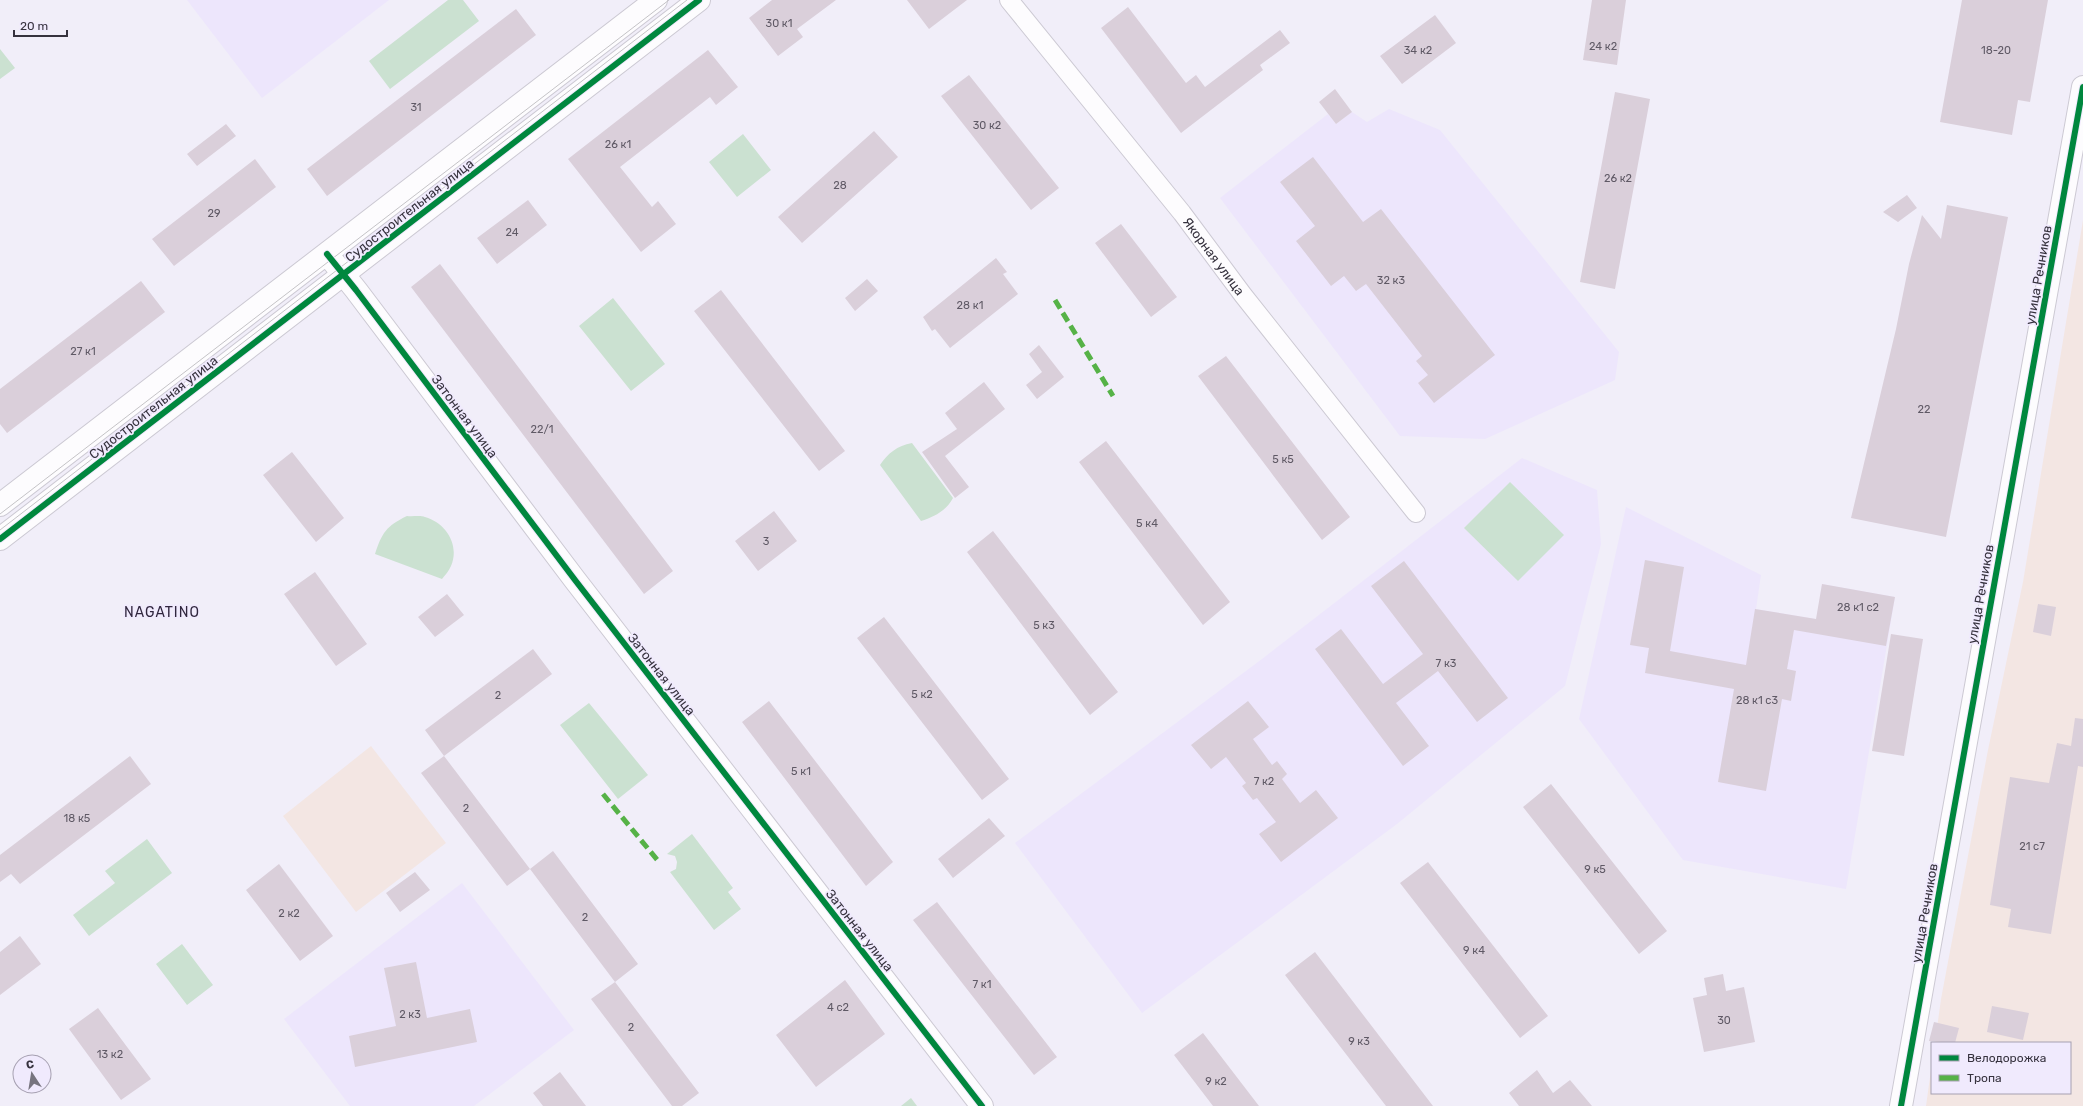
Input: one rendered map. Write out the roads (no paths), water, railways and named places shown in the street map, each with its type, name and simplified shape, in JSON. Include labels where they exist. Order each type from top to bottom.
[{"type":"street","name":"Судостроительная улица","points":[[0,505],[656,0]]},
{"type":"street","name":"Судостроительная улица","points":[[0,539],[699,0]]},
{"type":"street","name":"Якорная улица","points":[[1010,0],[1182,213],[1243,295],[1416,513]]},
{"type":"street","name":"улица Речников","points":[[1901,1106],[2083,87]]},
{"type":"street","name":"Затонная улица","points":[[327,254],[575,580],[982,1106]]},
{"type":"tram line","points":[[0,514],[669,0]]},
{"type":"tram line","points":[[0,530],[687,0]]},
{"type":"district","name":"NAGATINO","points":[[162,612]]}]
